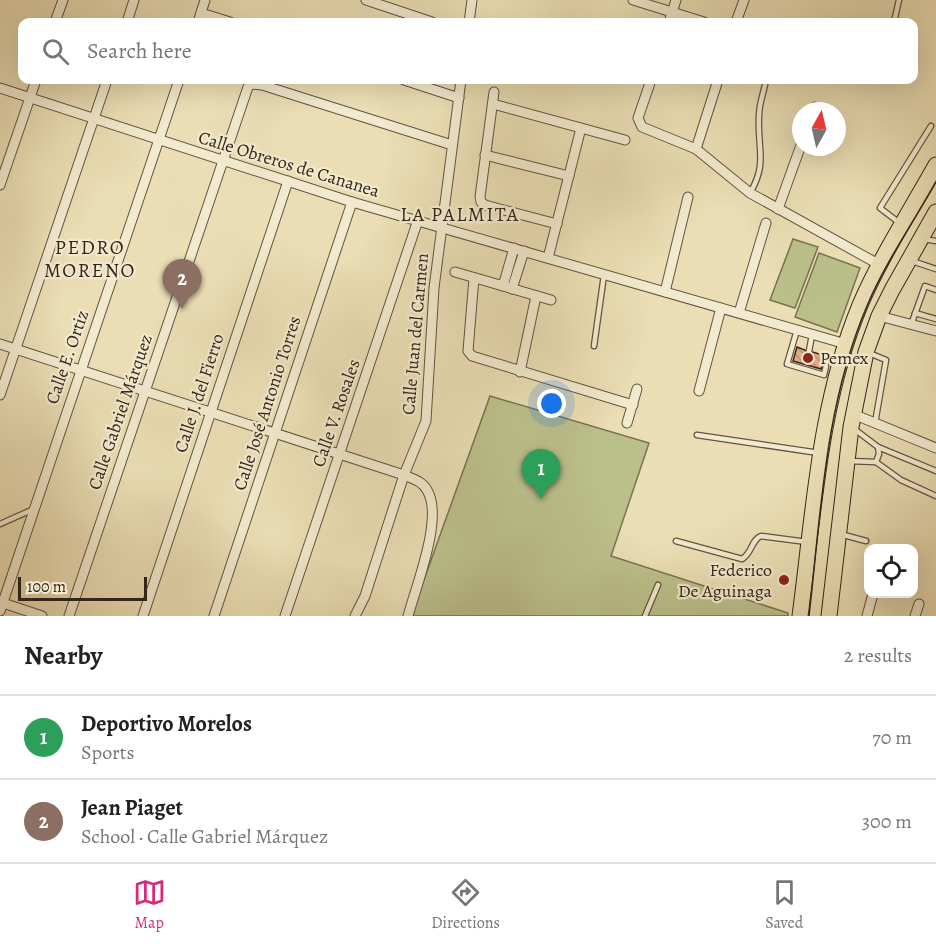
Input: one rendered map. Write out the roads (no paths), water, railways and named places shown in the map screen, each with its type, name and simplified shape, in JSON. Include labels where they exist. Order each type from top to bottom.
[{"type":"main road","points":[[895,239],[897,221],[936,154]]},
{"type":"main road","points":[[800,616],[820,453],[830,398],[828,368],[846,344],[860,304],[936,165]]},
{"type":"main road","points":[[829,616],[852,420],[866,352],[879,316],[930,223]]},
{"type":"street","points":[[56,18],[63,0]]},
{"type":"street","points":[[128,18],[134,0]]},
{"type":"street","points":[[199,18],[205,0]]},
{"type":"street","points":[[366,0],[420,18]]},
{"type":"street","points":[[470,18],[472,0]]},
{"type":"street","points":[[633,0],[670,18],[676,0]]},
{"type":"street","points":[[737,18],[744,0]]},
{"type":"street","points":[[0,185],[35,84]]},
{"type":"street","points":[[0,395],[106,84]]},
{"type":"street","name":"Calle E. Ortiz","points":[[1,611],[178,84]]},
{"type":"street","name":"Calle Gabriel Márquez","points":[[69,616],[246,91],[252,84],[262,85],[452,145]]},
{"type":"street","points":[[416,84],[459,98]]},
{"type":"street","name":"Calle Juan del Carmen","points":[[355,616],[364,596],[404,475],[426,421],[434,288],[461,84]]},
{"type":"street","points":[[650,84],[638,118],[645,130],[696,150],[750,194],[880,265]]},
{"type":"street","points":[[696,150],[717,84]]},
{"type":"street","name":"Calle Obreros de Cananea","points":[[0,88],[288,182],[846,344]]},
{"type":"street","points":[[495,92],[485,155],[481,202],[556,224]]},
{"type":"street","points":[[493,104],[625,140]]},
{"type":"street","points":[[548,258],[580,128]]},
{"type":"street","points":[[485,155],[568,176]]},
{"type":"street","points":[[778,209],[797,156]]},
{"type":"street","name":"Calle J. del Fierro","points":[[143,616],[288,182]]},
{"type":"street","points":[[665,292],[688,197]]},
{"type":"street","name":"Calle José Antonio Torres","points":[[214,616],[352,201]]},
{"type":"street","name":"Calle V. Rosales","points":[[285,616],[418,220]]},
{"type":"street","points":[[739,313],[766,223]]},
{"type":"street","points":[[507,288],[519,249]]},
{"type":"street","points":[[455,272],[551,300]]},
{"type":"street","points":[[474,278],[469,354],[520,372],[633,405]]},
{"type":"street","points":[[520,372],[536,296]]},
{"type":"street","points":[[699,391],[722,308]]},
{"type":"street","points":[[879,316],[936,331]]},
{"type":"street","points":[[0,344],[404,475],[421,483],[426,488],[432,503],[431,534],[408,616]]},
{"type":"street","points":[[627,423],[637,389]]},
{"type":"street","points":[[852,420],[874,423],[936,448]]},
{"type":"street","points":[[867,616],[872,598]]},
{"type":"street","points":[[915,616],[919,604]]},
{"type":"street","points":[[1,611],[42,616]]},
{"type":"lane","points":[[895,18],[899,0]]},
{"type":"lane","points":[[750,194],[757,182],[762,160],[758,132],[760,102],[765,84]]},
{"type":"lane","points":[[897,221],[880,208],[931,126]]},
{"type":"lane","points":[[930,223],[936,241]]},
{"type":"lane","points":[[909,260],[936,269]]},
{"type":"lane","points":[[594,346],[604,274]]},
{"type":"lane","points":[[911,325],[925,286],[936,290]]},
{"type":"lane","points":[[915,313],[936,320]]},
{"type":"lane","points":[[797,330],[787,364],[824,375],[828,368]]},
{"type":"lane","points":[[809,351],[813,335]]},
{"type":"lane","points":[[866,352],[882,356],[886,360],[874,423]]},
{"type":"lane","points":[[852,420],[878,447],[936,471]]},
{"type":"lane","points":[[697,435],[820,453]]},
{"type":"lane","points":[[876,462],[879,454],[878,447]]},
{"type":"lane","points":[[847,460],[876,462],[902,480],[936,496]]},
{"type":"lane","points":[[0,524],[34,509]]},
{"type":"lane","points":[[838,533],[866,541]]},
{"type":"lane","points":[[676,542],[742,559],[756,538],[761,536],[810,542]]},
{"type":"lane","points":[[645,616],[658,585]]},
{"type":"tram line","points":[[809,616],[833,420],[853,343],[882,274],[936,182]]},
{"type":"place","name":"Jean Piaget","points":[[182,309]]},
{"type":"place","name":"Pemex","points":[[808,358]]},
{"type":"place","name":"Deportivo Morelos","points":[[541,499]]},
{"type":"place","name":"Federico De Aguinaga","points":[[784,580]]},
{"type":"district","name":"LA PALMITA","points":[[460,214]]},
{"type":"district","name":"PEDRO MORENO","points":[[90,258]]}]
